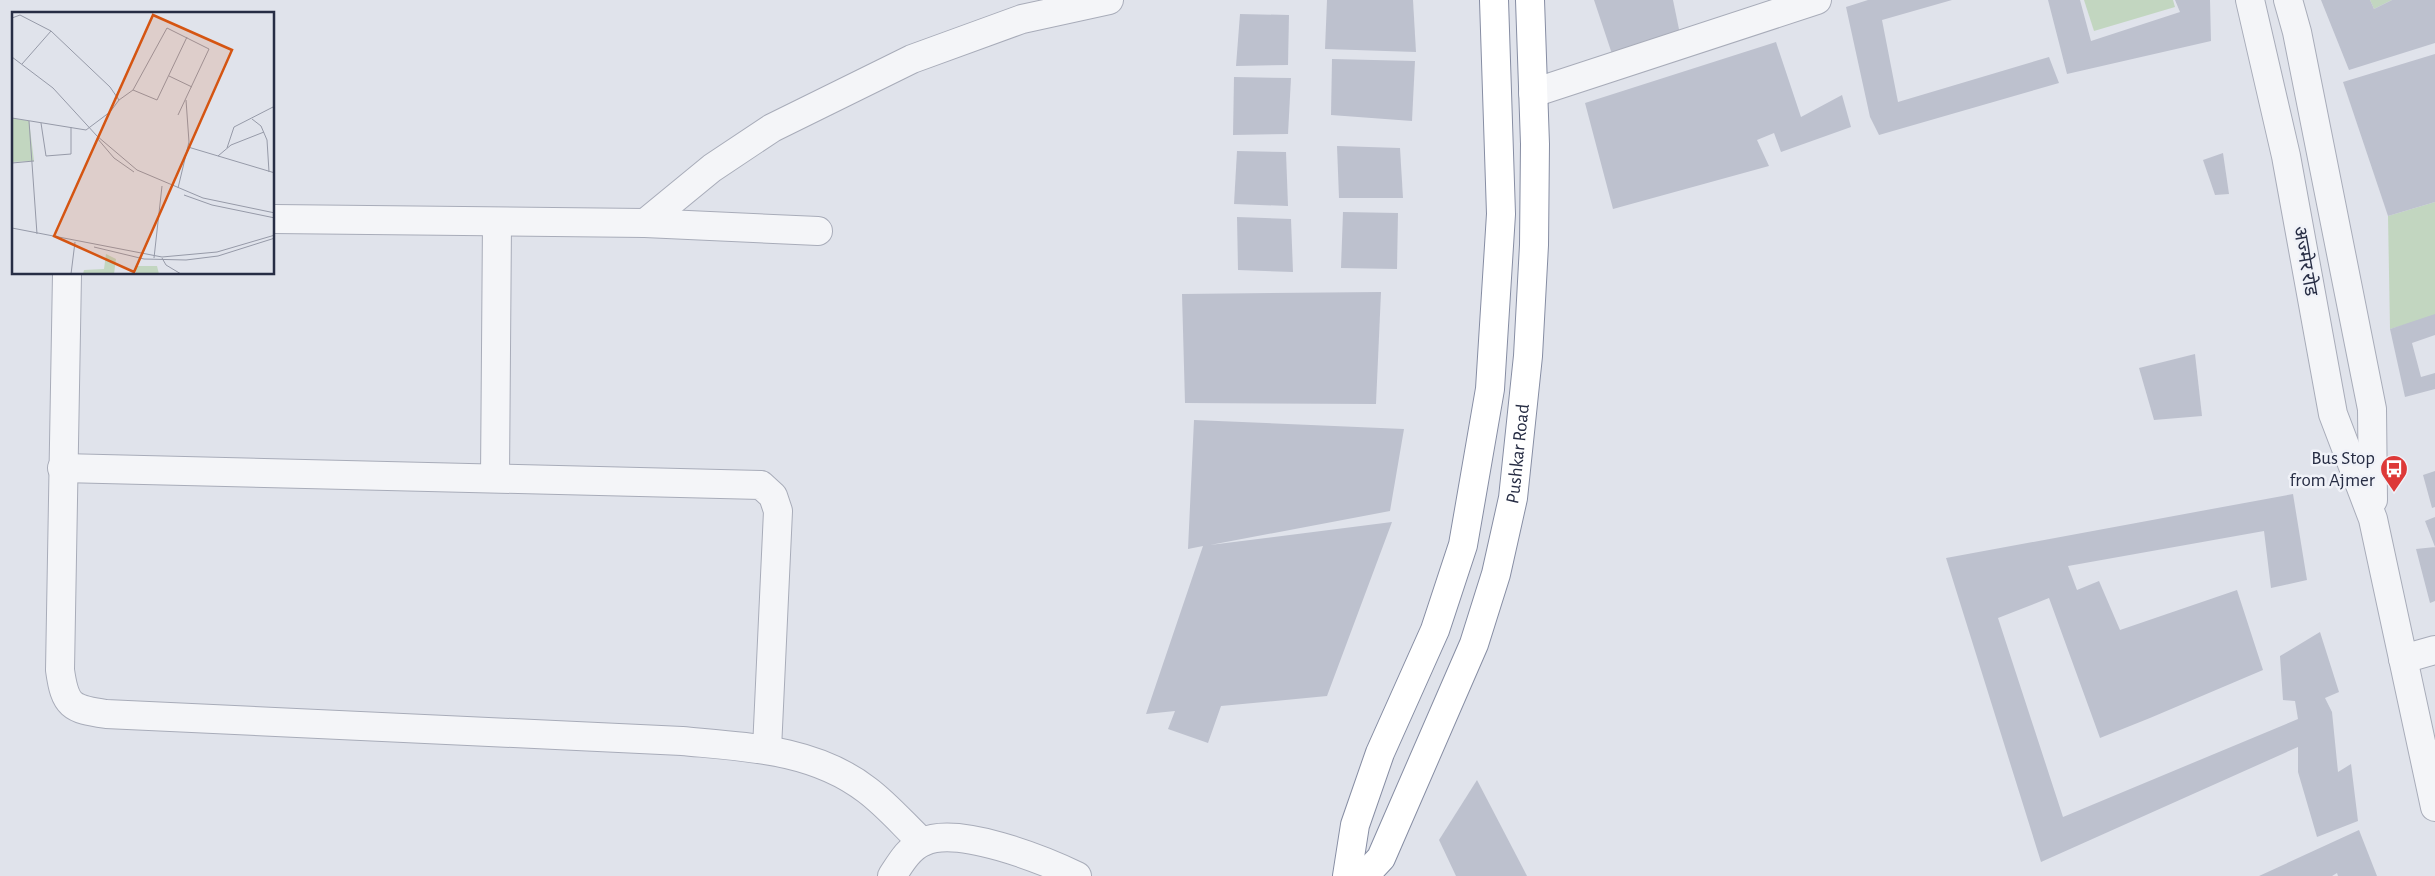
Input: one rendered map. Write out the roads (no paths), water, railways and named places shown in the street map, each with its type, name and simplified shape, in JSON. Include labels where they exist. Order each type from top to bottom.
[{"type":"highway","name":"Pushkar Road","points":[[1346,876],[1358,816],[1380,753],[1435,630],[1463,545],[1488,399],[1500,214],[1494,0]]},
{"type":"highway","name":"Pushkar Road","points":[[1364,876],[1381,858],[1474,644],[1496,574],[1513,498],[1528,356],[1534,245],[1530,0]]},
{"type":"street","points":[[644,223],[712,168],[772,128],[912,58],[1064,4],[1109,0]]},
{"type":"street","points":[[1533,93],[1817,0]]},
{"type":"street","name":"अज्मेर रोड","points":[[2250,0],[2286,156],[2333,414],[2373,519],[2435,807]]},
{"type":"street","name":"अज्मेर रोड","points":[[2288,0],[2299,41],[2372,409],[2373,519]]},
{"type":"street","points":[[275,219],[644,223],[818,230]]},
{"type":"street","points":[[496,222],[496,477]]},
{"type":"street","points":[[67,275],[62,468],[60,670],[63,694],[79,710],[106,714],[682,741],[767,749],[805,758],[839,773],[860,785],[922,842]]},
{"type":"street","points":[[62,468],[744,483],[761,485],[773,496],[778,511],[767,749]]},
{"type":"street","points":[[2403,659],[2435,650]]},
{"type":"street","points":[[892,876],[904,858],[922,842],[944,837],[981,840],[1077,876]]},
{"type":"place","name":"Bus Stop from Ajmer","points":[[2394,493]]}]
